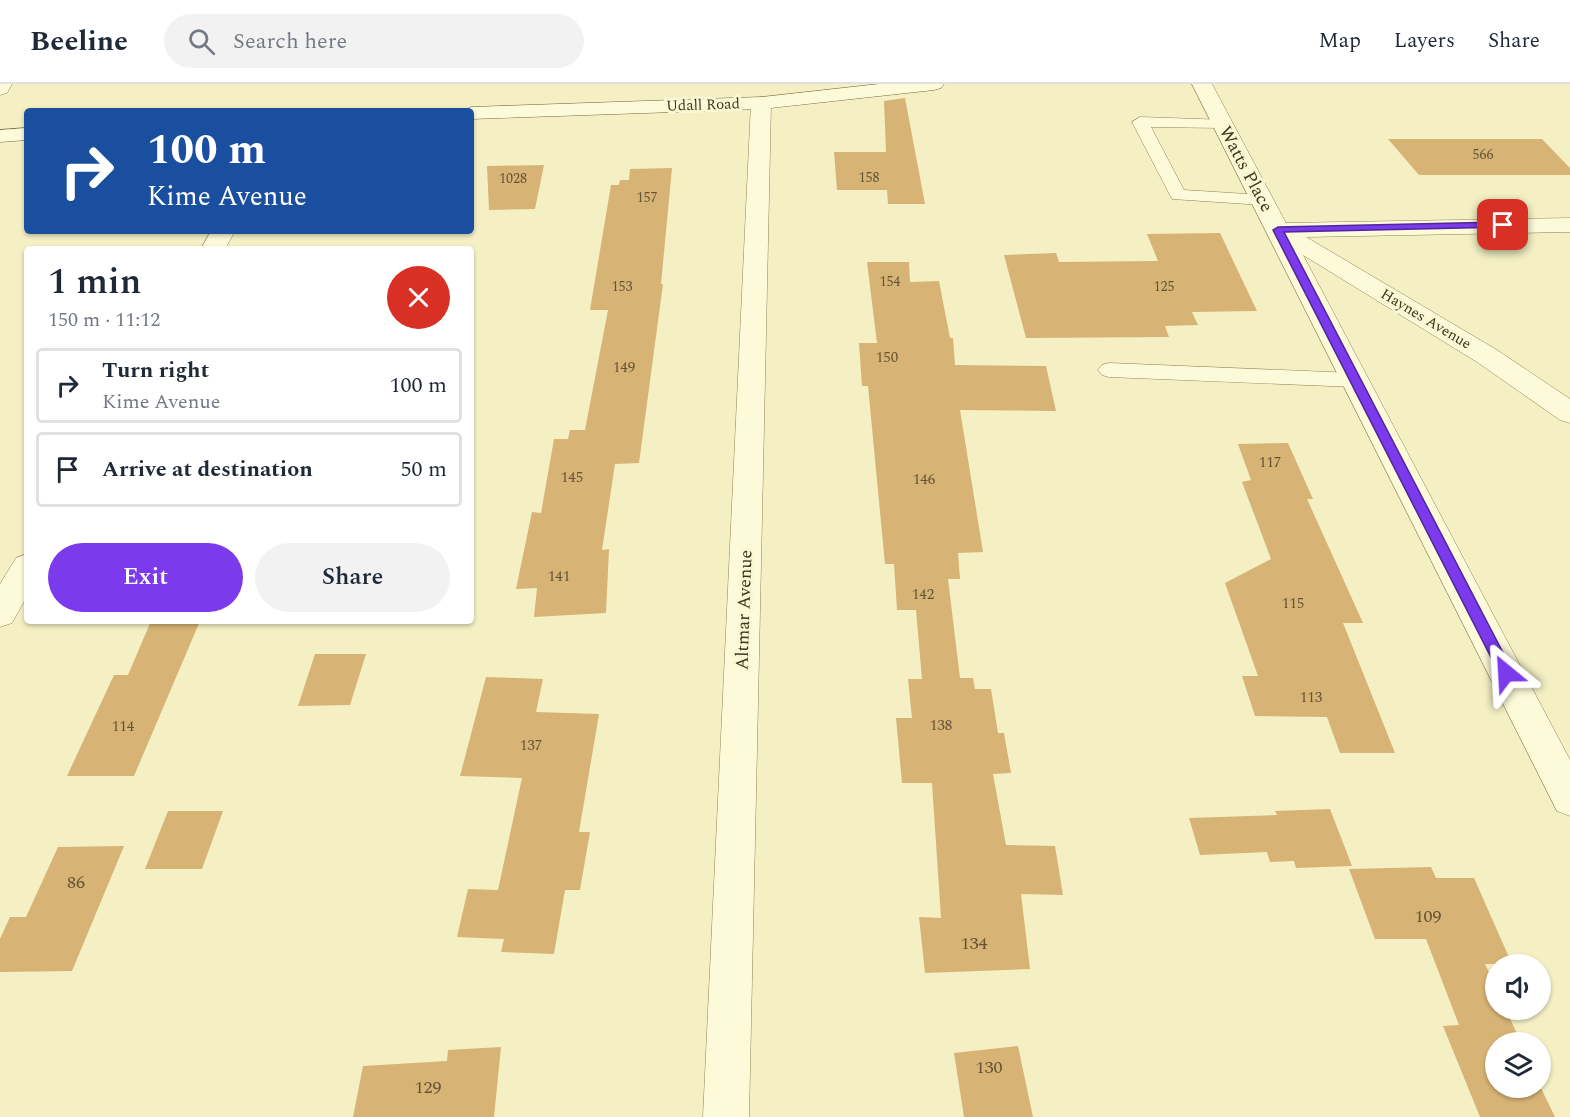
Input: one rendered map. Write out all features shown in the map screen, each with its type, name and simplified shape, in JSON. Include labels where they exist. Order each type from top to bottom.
[{"type":"street","points":[[0,89],[2,84]]},
{"type":"street","name":"Udall Road","points":[[474,113],[761,103],[934,84]]},
{"type":"street","name":"Watts Place","points":[[1202,84],[1570,798]]},
{"type":"street","name":"Altmar Avenue","points":[[726,1117],[761,103]]},
{"type":"street","points":[[0,136],[24,134]]},
{"type":"street","points":[[1278,230],[1570,225]]},
{"type":"street","name":"Haynes Avenue","points":[[1278,230],[1486,356],[1570,413]]},
{"type":"street","points":[[0,614],[24,572]]},
{"type":"lane","points":[[1222,123],[1140,123],[1178,195],[1263,200]]},
{"type":"lane","points":[[1109,370],[1356,380]]},
{"type":"building","points":[[905,98],[925,204],[888,204],[887,190],[837,190],[834,152],[886,152],[884,101]]},
{"type":"building","points":[[1388,139],[1542,139],[1570,168],[1570,175],[1419,175]]},
{"type":"building","points":[[544,165],[535,209],[489,210],[487,166]]},
{"type":"building","points":[[672,168],[661,284],[663,284],[639,463],[615,464],[602,550],[609,549],[606,613],[534,617],[537,588],[516,589],[532,512],[541,513],[554,439],[568,439],[570,430],[585,430],[608,310],[590,310],[611,185],[619,185],[620,180],[629,180],[630,169]]},
{"type":"building","points":[[1220,233],[1257,311],[1192,312],[1198,325],[1165,326],[1169,337],[1026,338],[1004,255],[1056,253],[1059,262],[1158,261],[1147,234]]},
{"type":"building","points":[[867,262],[909,262],[910,282],[939,281],[950,338],[953,338],[955,365],[1046,366],[1056,411],[960,410],[983,552],[958,553],[960,579],[948,579],[960,678],[973,678],[975,689],[991,689],[998,733],[1004,733],[1011,773],[993,774],[1006,845],[1055,846],[1063,895],[1021,894],[1030,969],[925,973],[919,917],[941,918],[932,783],[902,783],[896,718],[912,718],[908,679],[922,679],[916,610],[897,610],[894,564],[885,564],[868,386],[862,386],[859,343],[877,343]]},
{"type":"building","points":[[1288,443],[1313,499],[1307,499],[1363,623],[1343,623],[1395,753],[1340,753],[1327,717],[1255,716],[1242,676],[1258,676],[1225,583],[1271,559],[1242,482],[1251,480],[1238,444]]},
{"type":"building","points":[[150,624],[199,624],[134,776],[67,776],[114,675],[128,675]]},
{"type":"building","points":[[315,654],[366,654],[350,705],[298,706]]},
{"type":"building","points":[[486,677],[543,679],[536,712],[599,714],[579,832],[590,832],[580,890],[565,890],[554,954],[501,952],[504,939],[457,937],[468,889],[498,890],[522,778],[460,776]]},
{"type":"building","points":[[1330,809],[1352,866],[1296,868],[1294,861],[1270,862],[1267,852],[1200,855],[1189,818],[1277,815],[1275,811]]},
{"type":"building","points":[[168,811],[223,811],[202,869],[145,869]]},
{"type":"building","points":[[124,846],[72,971],[0,972],[0,939],[10,917],[26,917],[58,847]]},
{"type":"building","points":[[1431,867],[1436,878],[1474,878],[1508,954],[1485,954],[1485,1020],[1511,1020],[1516,1032],[1485,1032],[1485,1098],[1546,1098],[1555,1117],[1480,1117],[1443,1026],[1459,1025],[1426,939],[1375,939],[1349,869]]},
{"type":"building","points":[[1018,1046],[1033,1117],[964,1117],[954,1053]]},
{"type":"building","points":[[501,1047],[494,1117],[353,1117],[363,1066],[447,1061],[448,1050]]},
{"type":"route","points":[[1503,225],[1278,230],[1506,673]]}]
